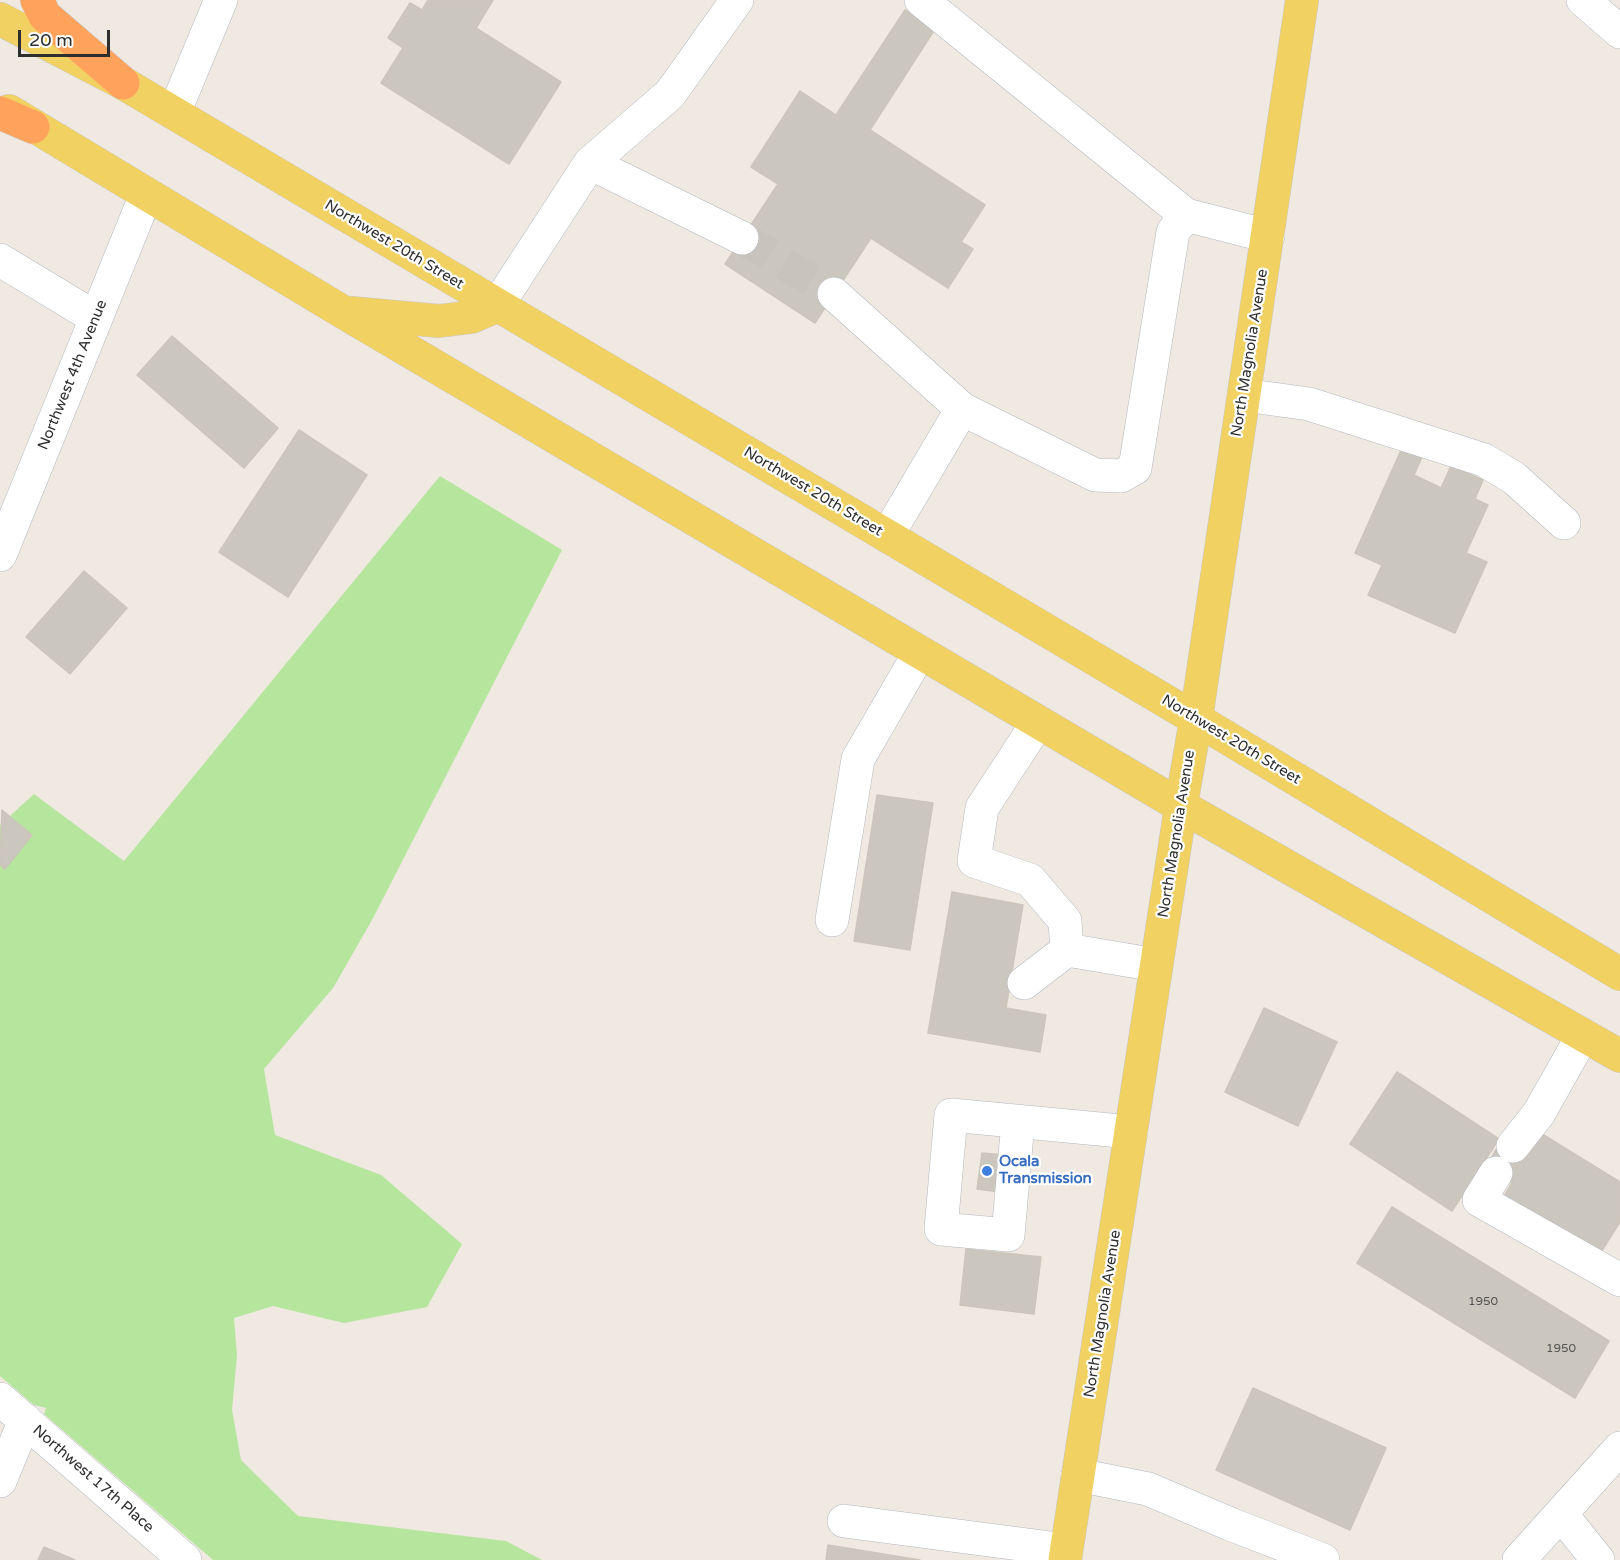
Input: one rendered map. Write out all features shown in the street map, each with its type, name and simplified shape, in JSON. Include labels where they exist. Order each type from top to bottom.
[{"type":"highway","points":[[37,0],[45,16],[123,83]]},
{"type":"highway","points":[[0,113],[33,127]]},
{"type":"main road","name":"North Magnolia Avenue","points":[[1065,1555],[1196,719],[1302,0]]},
{"type":"main road","name":"Northwest 20th Street","points":[[0,19],[123,83],[174,113],[1196,719],[1620,974]]},
{"type":"main road","points":[[0,105],[343,312],[1181,806],[1620,1056]]},
{"type":"main road","points":[[343,312],[439,321],[471,317],[497,306]]},
{"type":"street","points":[[174,113],[221,0]]},
{"type":"street","points":[[497,306],[590,163],[670,94],[737,0]]},
{"type":"street","points":[[921,0],[1186,215],[1268,236]]},
{"type":"street","points":[[1583,0],[1620,32]]},
{"type":"street","points":[[590,163],[742,238]]},
{"type":"street","name":"Northwest 4th Avenue","points":[[0,555],[146,195]]},
{"type":"street","points":[[834,294],[962,409],[1095,475],[1121,476],[1135,468],[1173,232],[1186,215]]},
{"type":"street","points":[[0,260],[96,318]]},
{"type":"street","points":[[1244,395],[1309,404],[1484,460],[1514,478],[1564,523]]},
{"type":"street","points":[[886,536],[962,409]]},
{"type":"street","points":[[832,920],[858,759],[920,652]]},
{"type":"street","points":[[1038,722],[982,808],[974,861],[1030,880],[1065,921],[1067,950]]},
{"type":"street","points":[[1024,983],[1067,950],[1156,965]]},
{"type":"street","points":[[1513,1146],[1539,1113],[1583,1035]]},
{"type":"street","points":[[1018,1122],[1131,1132]]},
{"type":"street","points":[[1496,1173],[1479,1200],[1620,1280]]},
{"type":"street","name":"Northwest 17th Place","points":[[0,1399],[186,1560]]},
{"type":"street","points":[[0,1481],[24,1420]]},
{"type":"street","points":[[1519,1560],[1620,1448]]},
{"type":"street","points":[[1078,1475],[1148,1489],[1323,1560]]},
{"type":"street","points":[[1561,1514],[1598,1560]]},
{"type":"street","points":[[844,1521],[1065,1555]]},
{"type":"green space","points":[[440,476],[562,550],[372,920],[333,988],[264,1069],[275,1135],[381,1175],[462,1244],[427,1307],[344,1323],[273,1306],[234,1318],[237,1355],[232,1410],[241,1460],[298,1516],[506,1541],[542,1560],[213,1560],[44,1414],[46,1408],[34,1405],[0,1376],[0,825],[34,794],[124,861]]},
{"type":"building","points":[[428,0],[493,0],[476,28],[561,82],[509,164],[381,83],[403,48],[388,38],[410,3],[422,10]]},
{"type":"building","points":[[905,10],[935,29],[870,130],[985,205],[961,242],[973,249],[948,288],[871,238],[815,323],[725,264],[778,184],[751,167],[800,91],[836,115]]},
{"type":"building","points":[[172,336],[278,428],[244,468],[137,375]]},
{"type":"building","points":[[299,430],[367,475],[288,597],[219,552]]},
{"type":"building","points":[[1402,448],[1422,457],[1414,475],[1441,488],[1451,466],[1483,480],[1475,499],[1488,505],[1466,553],[1487,562],[1455,633],[1368,595],[1382,565],[1355,553]]},
{"type":"building","points":[[84,571],[127,608],[70,674],[26,637]]},
{"type":"building","points":[[877,795],[933,803],[910,950],[854,941]]},
{"type":"building","points":[[2,810],[32,835],[5,869],[0,865]]},
{"type":"building","points":[[952,892],[1023,905],[1006,1008],[1046,1015],[1040,1052],[928,1033]]},
{"type":"building","points":[[1264,1008],[1337,1042],[1298,1126],[1225,1092]]},
{"type":"building","points":[[1397,1072],[1499,1139],[1452,1211],[1350,1144]]},
{"type":"building","points":[[1542,1134],[1620,1182],[1620,1222],[1596,1260],[1501,1201],[1512,1183],[1486,1167],[1502,1139],[1529,1155]]},
{"type":"building","points":[[982,1153],[1004,1155],[1000,1192],[977,1189]]},
{"type":"building","points":[[1392,1207],[1609,1341],[1575,1398],[1357,1263]]},
{"type":"building","points":[[966,1249],[1041,1257],[1034,1314],[960,1305]]},
{"type":"building","points":[[1253,1388],[1386,1448],[1350,1530],[1216,1470]]},
{"type":"building","points":[[828,1545],[920,1560],[826,1560]]},
{"type":"building","points":[[44,1547],[75,1560],[38,1560]]},
{"type":"tunnel","points":[[742,238],[834,294]]},
{"type":"place","name":"Ocala Transmission","points":[[987,1171]]}]
